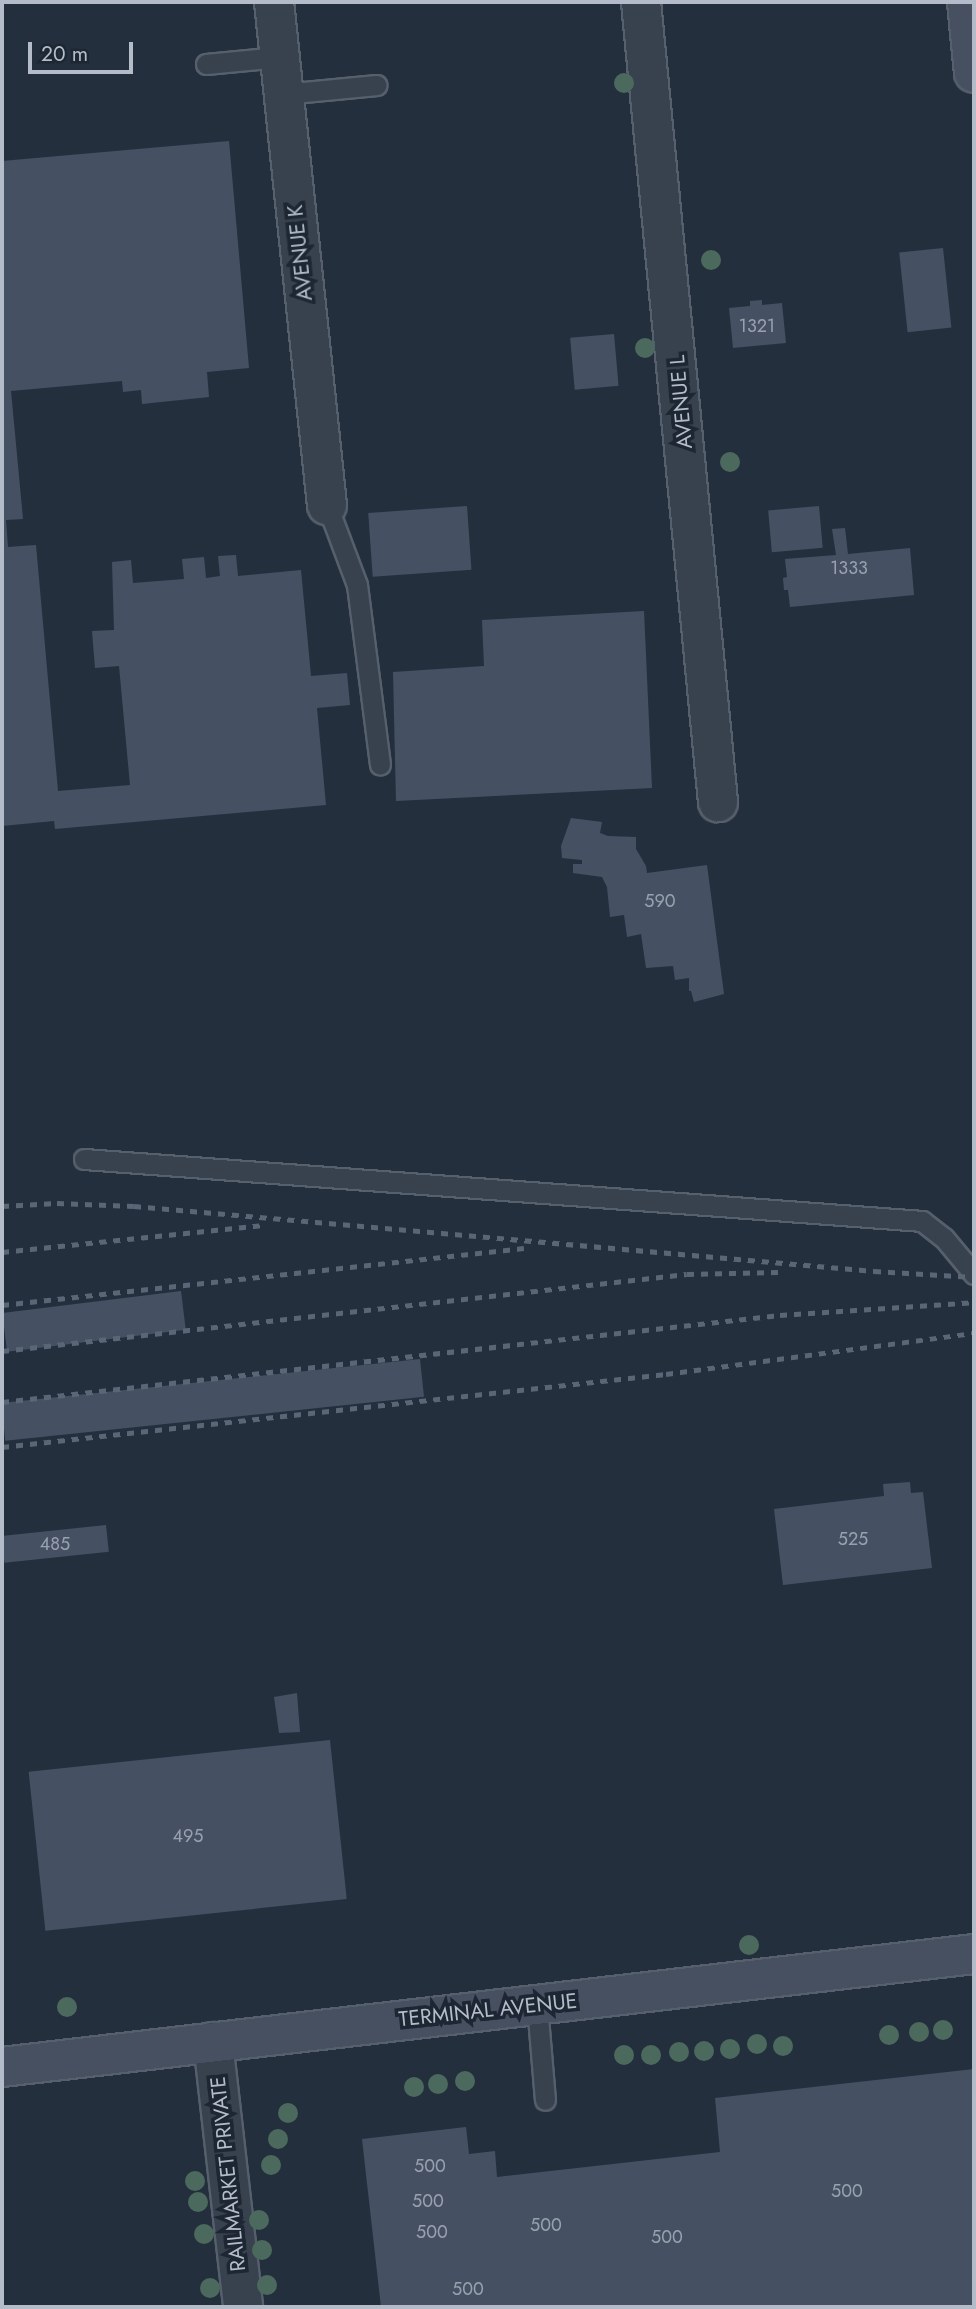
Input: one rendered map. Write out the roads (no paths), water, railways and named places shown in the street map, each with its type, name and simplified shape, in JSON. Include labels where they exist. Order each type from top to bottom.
[{"type":"street","name":"AVENUE K","points":[[274,2],[327,505]]},
{"type":"street","name":"AVENUE L","points":[[641,2],[718,802]]},
{"type":"street","points":[[967,2],[974,73]]},
{"type":"street","name":"TERMINAL AVENUE","points":[[2,2067],[974,1954]]},
{"type":"street","name":"RAILMARKET PRIVATE","points":[[214,2042],[243,2307]]},
{"type":"lane","points":[[206,64],[281,76],[377,85]]},
{"type":"lane","points":[[327,505],[358,585],[380,765]]},
{"type":"lane","points":[[84,1159],[922,1221],[944,1238],[974,1275]]},
{"type":"lane","points":[[537,2005],[545,2100]]},
{"type":"railway","points":[[2,1206],[57,1203],[134,1206],[874,1271],[974,1277]]},
{"type":"railway","points":[[2,1252],[264,1225]]},
{"type":"railway","points":[[2,1305],[524,1248]]},
{"type":"railway","points":[[2,1351],[687,1274],[778,1272]]},
{"type":"railway","points":[[2,1402],[780,1315],[974,1302]]},
{"type":"railway","points":[[2,1447],[666,1374],[974,1333]]}]
